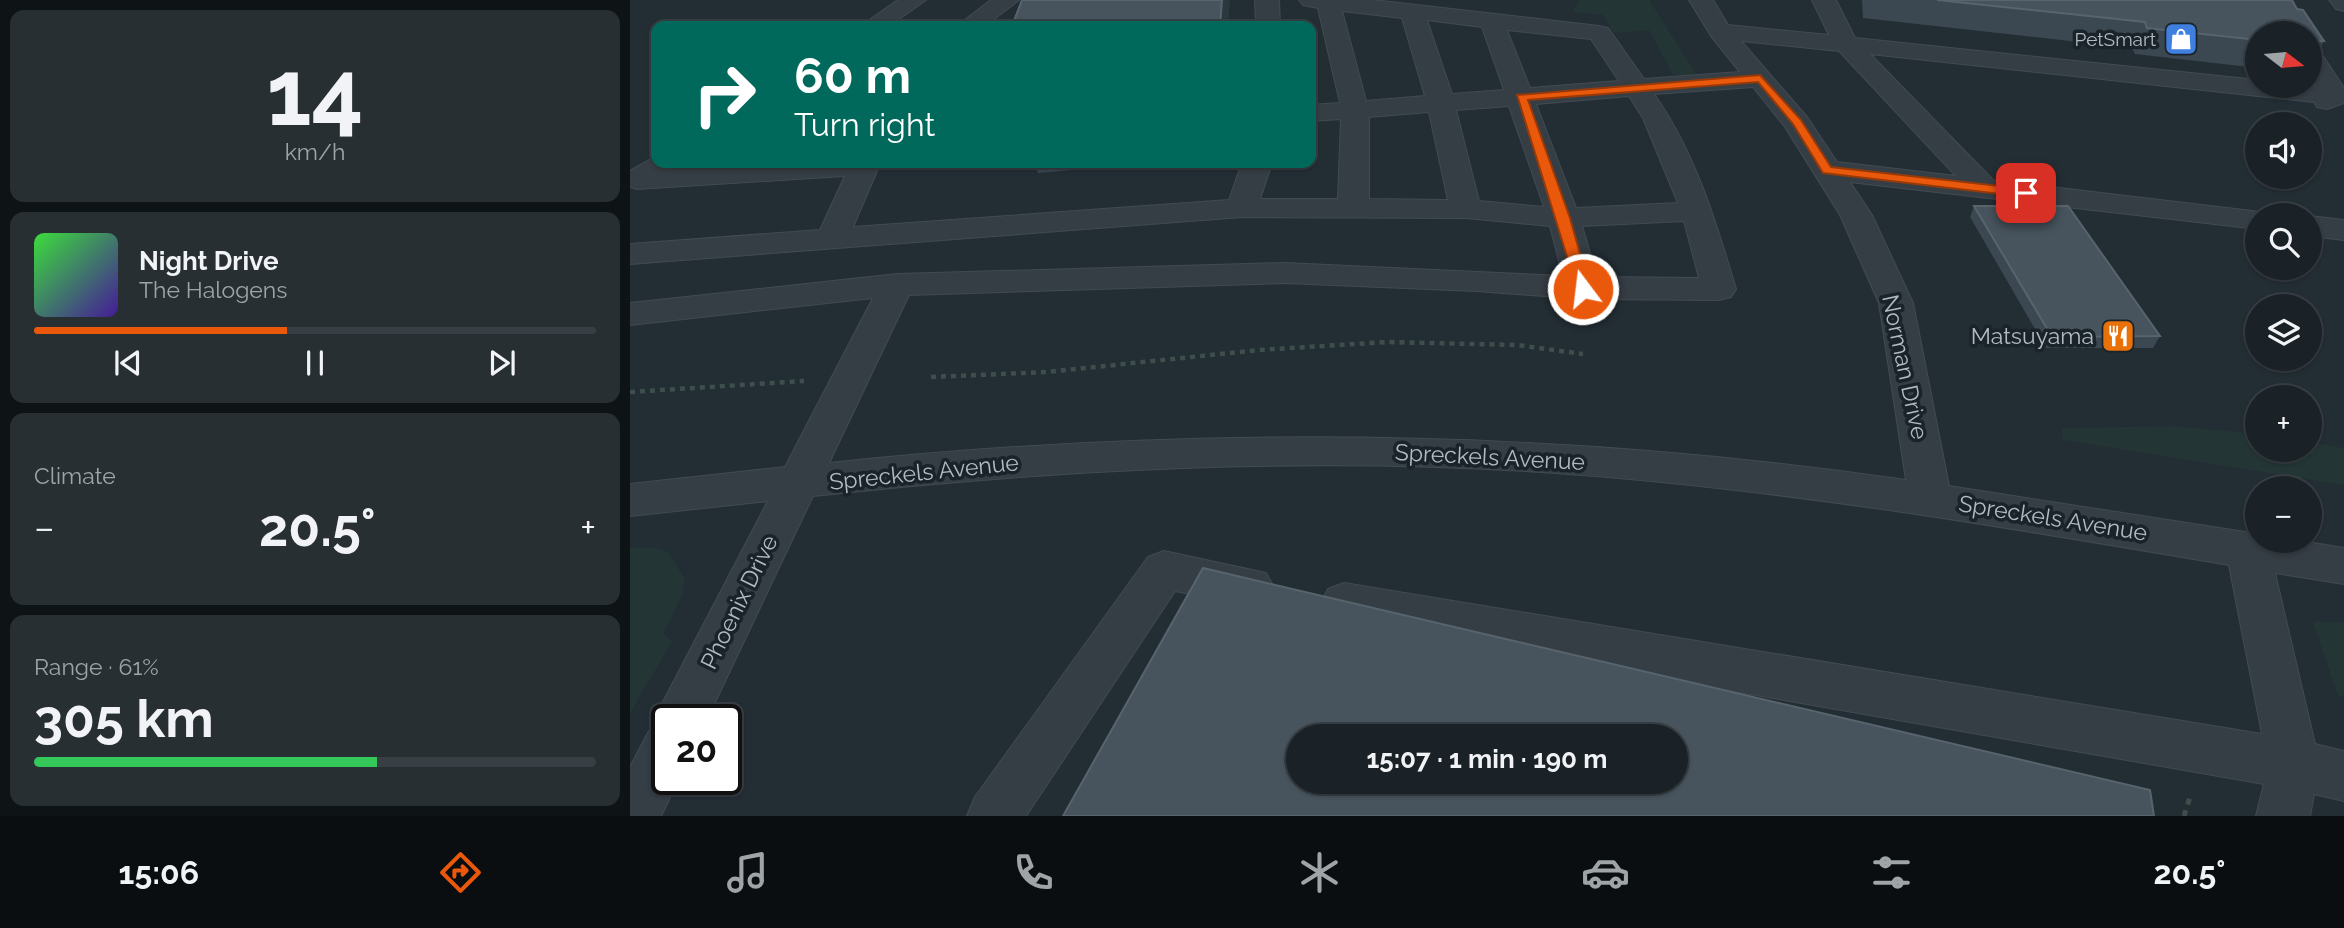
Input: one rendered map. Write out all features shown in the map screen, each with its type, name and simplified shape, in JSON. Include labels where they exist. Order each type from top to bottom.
[{"type":"street","points":[[881,21],[914,0]]},
{"type":"street","points":[[978,21],[1009,0]]},
{"type":"street","points":[[1003,21],[1009,0]]},
{"type":"street","points":[[1267,0],[1268,21]]},
{"type":"street","name":"Norman Drive","points":[[1701,0],[1720,31],[1797,122],[1856,215],[1896,303],[1930,498]]},
{"type":"street","points":[[1824,0],[1846,44],[1984,188]]},
{"type":"street","points":[[630,314],[897,285],[1285,273],[1476,280],[1583,289],[1719,289],[1697,211],[1657,118],[1639,88],[1598,33],[1320,1],[1355,110],[1353,208]]},
{"type":"street","points":[[1412,12],[1441,103],[1466,209]]},
{"type":"street","points":[[1492,21],[1564,218],[1583,289]]},
{"type":"street","points":[[1720,31],[2245,89]]},
{"type":"street","points":[[1316,113],[1760,78]]},
{"type":"street","points":[[2322,80],[2331,99],[2322,98]]},
{"type":"street","points":[[633,182],[655,168]]},
{"type":"street","points":[[633,182],[835,168]]},
{"type":"street","points":[[832,239],[863,168]]},
{"type":"street","points":[[1242,208],[1255,168]]},
{"type":"street","points":[[1827,170],[1984,188],[2118,212],[2245,219]]},
{"type":"street","points":[[630,254],[1242,208],[1466,209],[1564,218],[1697,211]]},
{"type":"street","points":[[2322,227],[2344,230]]},
{"type":"street","name":"Phoenix Drive","points":[[688,704],[897,285]]},
{"type":"street","name":"Spreckels Avenue","points":[[630,500],[971,465],[1179,452],[1443,452],[1705,469],[1930,498],[2245,550]]},
{"type":"street","points":[[2249,553],[2294,764],[2283,816]]},
{"type":"street","name":"Spreckels Avenue","points":[[2266,553],[2344,566]]},
{"type":"street","points":[[994,816],[1164,570],[1468,627],[2294,764],[2344,776]]},
{"type":"street","points":[[633,816],[651,780]]},
{"type":"path","points":[[931,377],[1063,371],[1315,343],[1502,342],[1583,354]]},
{"type":"path","points":[[630,392],[850,380]]},
{"type":"shaded area","points":[[1579,0],[1649,0],[1697,75],[1673,75],[1649,30],[1614,33],[1603,15],[1573,12]]},
{"type":"shaded area","points":[[2174,426],[2245,433],[2245,462],[2322,462],[2322,444],[2344,448],[2344,485],[2322,481],[2322,476],[2288,476],[2063,440],[2062,429]]},
{"type":"shaded area","points":[[653,547],[668,552],[685,579],[682,595],[664,633],[672,642],[630,713],[630,548]]},
{"type":"shaded area","points":[[2313,622],[2344,622],[2344,697],[2338,696]]},
{"type":"building","points":[[1022,0],[1222,0],[1220,21],[1014,21]]},
{"type":"building","points":[[1937,0],[2292,0],[2297,9],[2303,10],[2310,21],[2245,21],[2245,39],[2147,28],[2145,22]]},
{"type":"building","points":[[1974,206],[2068,206],[2160,336],[2052,337]]},
{"type":"building","points":[[1203,568],[2150,790],[2154,816],[1063,816]]},
{"type":"place","name":"PetSmart","points":[[2181,39]]},
{"type":"place","name":"Matsuyama","points":[[2118,336]]},
{"type":"route","points":[[1583,289],[1564,218],[1521,97],[1760,78],[1797,122],[1827,170],[2026,193]]}]
